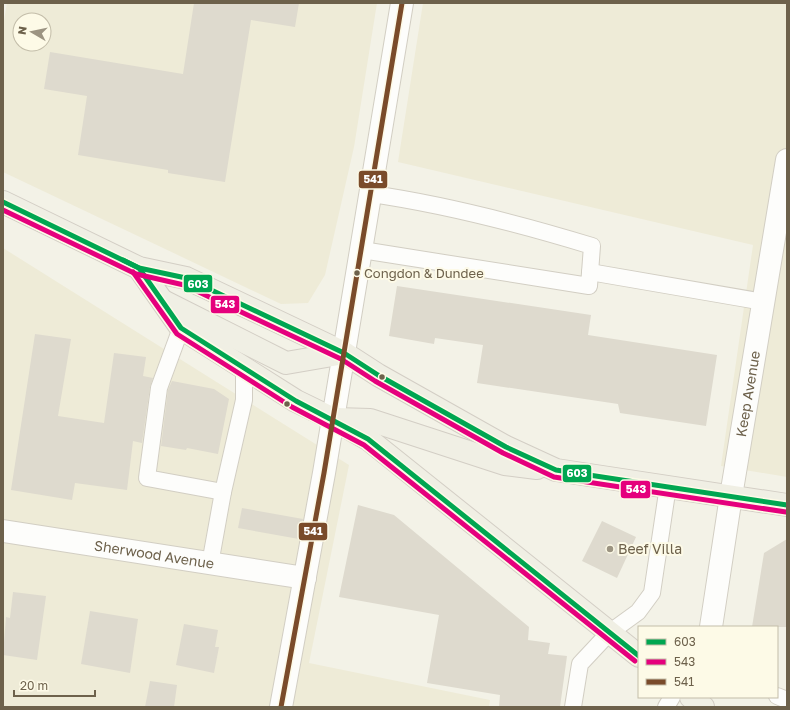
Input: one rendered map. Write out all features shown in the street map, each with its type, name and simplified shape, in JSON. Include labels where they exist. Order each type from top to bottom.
[{"type":"main road","points":[[3,202],[139,268],[186,278],[344,353],[378,375],[506,447],[556,470]]},
{"type":"main road","points":[[139,268],[180,328],[296,401],[333,419],[368,439],[638,655]]},
{"type":"main road","points":[[161,299],[286,363],[344,353]]},
{"type":"main road","points":[[333,419],[370,420],[505,464],[668,486],[787,505]]},
{"type":"main road","points":[[692,698],[703,707]]},
{"type":"street","points":[[281,707],[372,194],[402,3]]},
{"type":"street","name":"Keep Avenue","points":[[711,626],[731,496],[787,160]]},
{"type":"street","name":"Sherwood Avenue","points":[[3,531],[305,578]]},
{"type":"lane","points":[[362,250],[589,286],[592,246],[513,222],[407,199],[372,194]]},
{"type":"lane","points":[[590,272],[764,302]]},
{"type":"lane","points":[[180,328],[159,388],[147,478],[223,492]]},
{"type":"lane","points":[[210,564],[223,492],[244,400],[244,369]]},
{"type":"lane","points":[[574,707],[580,664],[609,633],[638,612],[652,593],[668,486]]},
{"type":"lane","points":[[666,707],[671,698]]},
{"type":"shaded area","points":[[7,3],[377,3],[354,147],[325,275],[308,303],[281,304],[3,172],[3,26]]},
{"type":"shaded area","points":[[423,3],[787,3],[787,477],[721,466],[753,245],[398,162]]},
{"type":"shaded area","points":[[3,248],[349,465],[309,663],[490,700],[489,707],[3,707]]},
{"type":"building","points":[[194,3],[299,3],[295,27],[251,20],[225,182],[168,173],[168,170],[78,155],[87,96],[44,89],[50,52],[183,74]]},
{"type":"building","points":[[397,286],[591,315],[588,335],[717,355],[706,426],[620,413],[618,404],[477,383],[483,345],[435,338],[434,344],[389,336]]},
{"type":"building","points":[[35,334],[71,339],[58,416],[104,423],[114,353],[146,357],[143,376],[153,378],[150,387],[142,443],[133,441],[127,490],[75,483],[72,500],[11,490]]},
{"type":"building","points":[[172,381],[214,389],[229,399],[218,454],[187,448],[186,450],[161,446],[168,390]]},
{"type":"building","points":[[358,505],[394,515],[529,627],[528,640],[550,643],[548,654],[567,656],[560,707],[499,707],[500,695],[427,683],[439,615],[339,597]]},
{"type":"building","points":[[242,508],[303,519],[299,539],[238,528]]},
{"type":"building","name":"Beef Villa","points":[[602,521],[636,537],[617,578],[582,561]]},
{"type":"building","points":[[787,539],[787,627],[752,626],[764,553]]},
{"type":"building","points":[[13,592],[46,596],[37,660],[3,655],[6,617],[10,618]]},
{"type":"building","points":[[90,611],[138,619],[130,673],[81,664]]},
{"type":"building","points":[[184,624],[218,630],[215,647],[219,647],[214,673],[176,665]]},
{"type":"building","points":[[150,681],[177,685],[174,707],[145,707]]},
{"type":"transit line","name":"541","points":[[281,707],[324,473],[402,3]]},
{"type":"transit line","name":"603","points":[[3,202],[139,268],[186,278],[344,353],[378,375],[506,447],[556,470],[787,505]]},
{"type":"transit line","name":"543","points":[[3,210],[136,274],[184,285],[341,359],[375,381],[503,453],[554,477],[786,512]]},
{"type":"transit line","name":"603","points":[[123,260],[139,268],[181,328],[296,401],[368,439],[638,655]]},
{"type":"transit line","name":"543","points":[[133,272],[177,334],[292,407],[364,445],[635,661]]},
{"type":"place","name":"Congdon & Dundee","points":[[357,273]]},
{"type":"place","name":"Beef Villa","points":[[610,549]]}]
